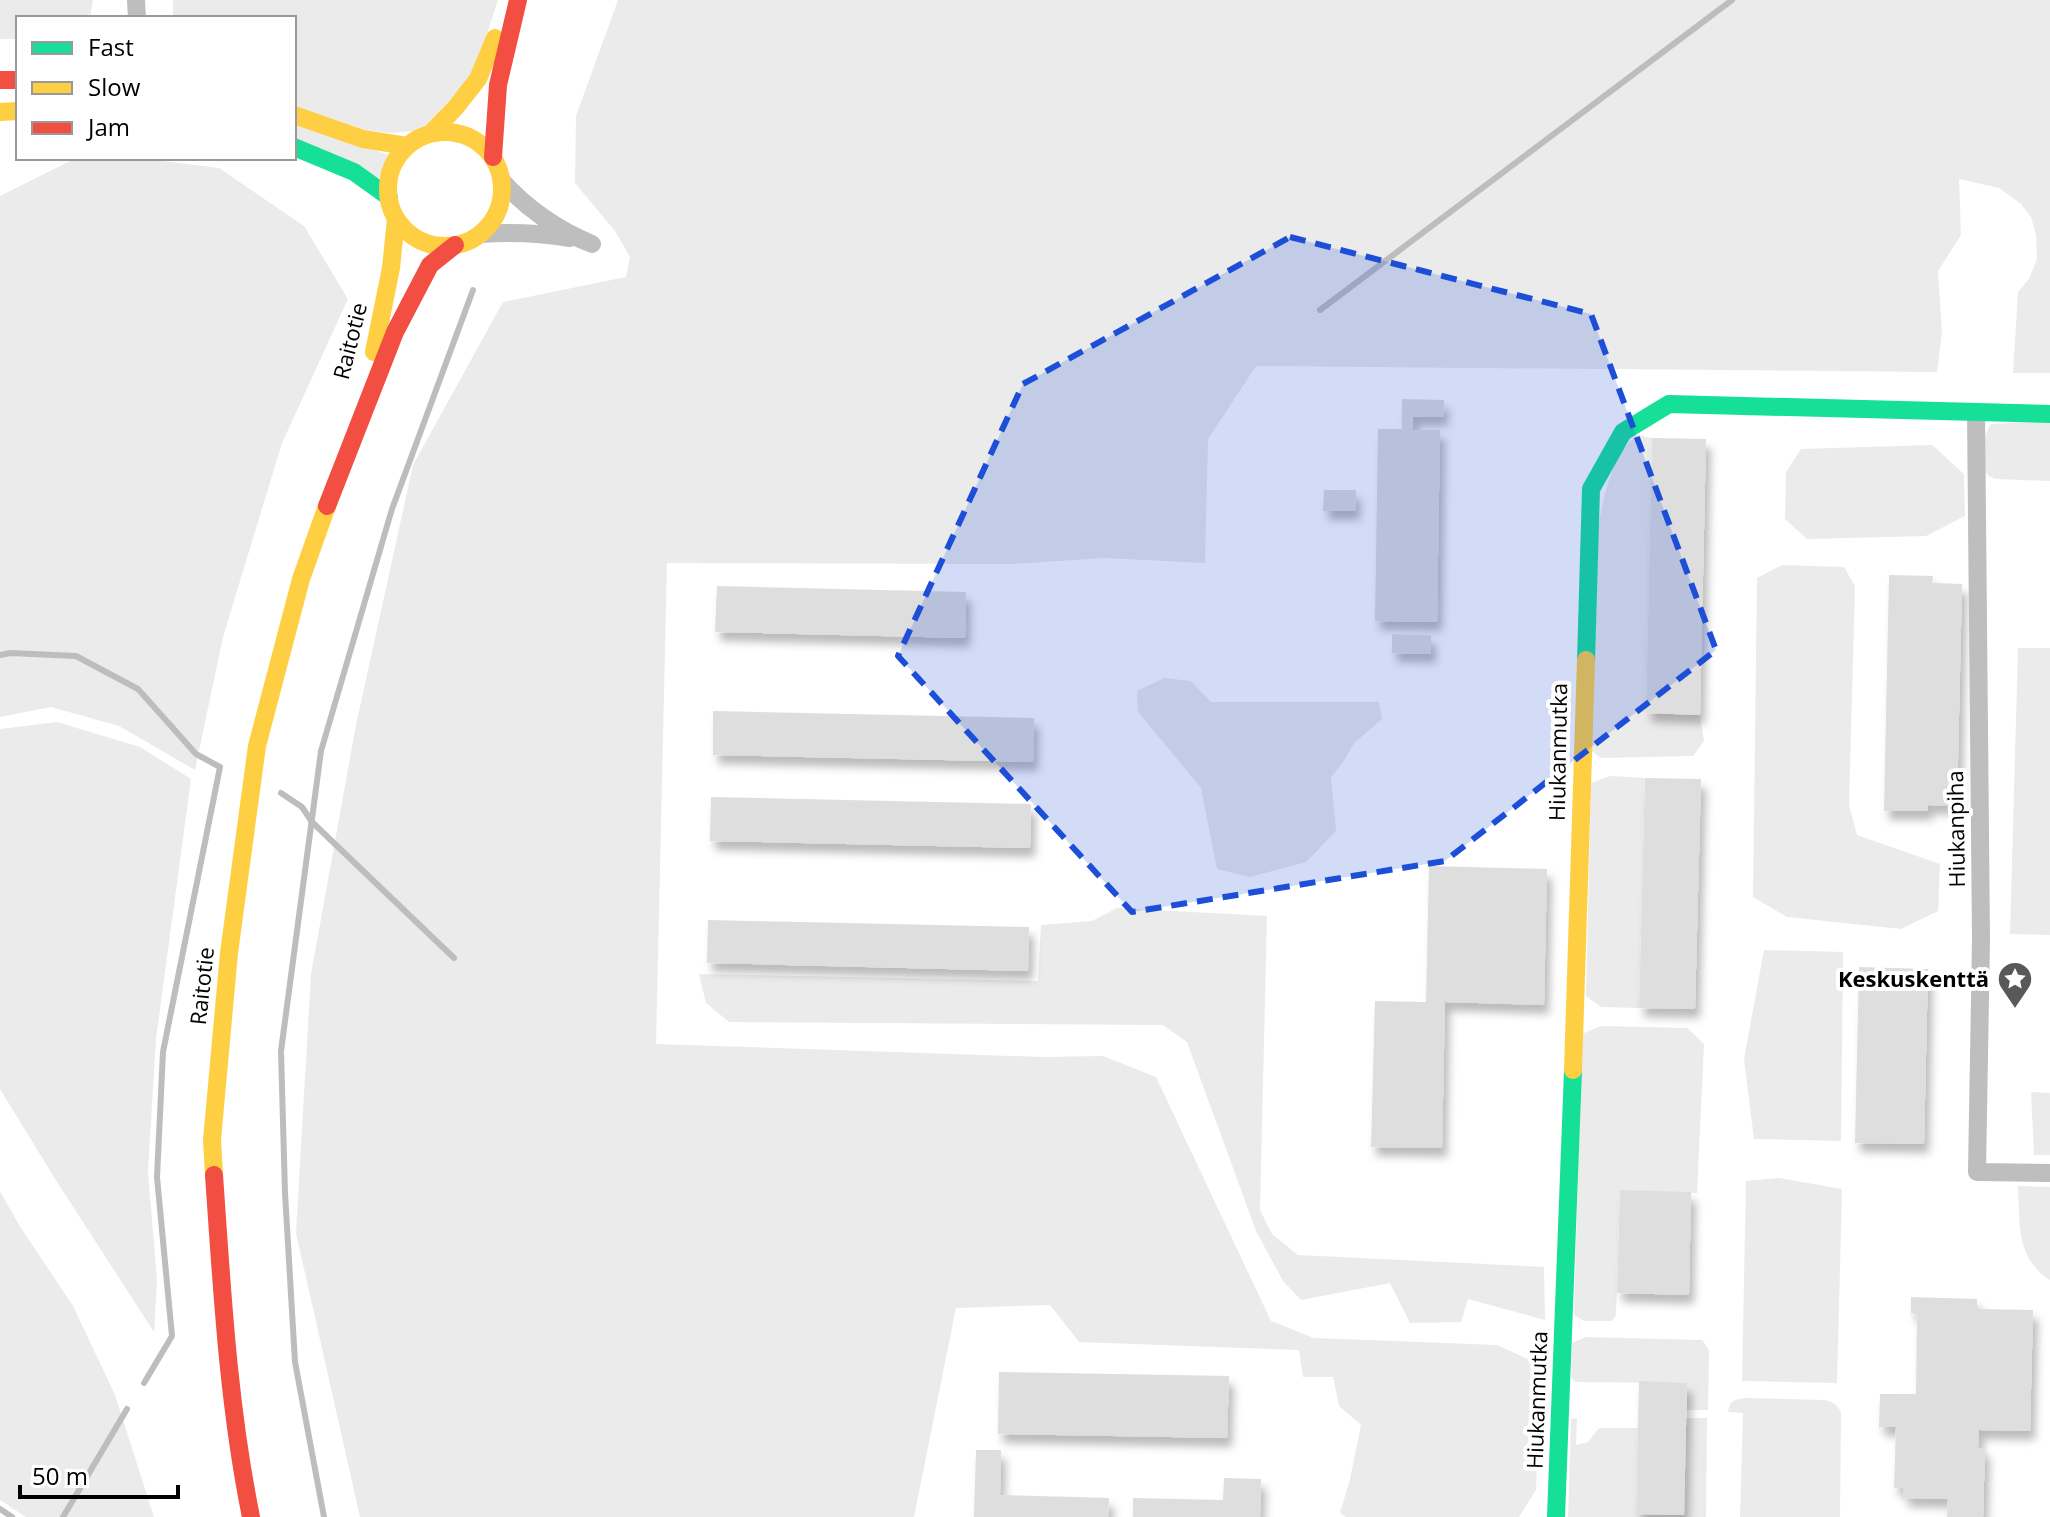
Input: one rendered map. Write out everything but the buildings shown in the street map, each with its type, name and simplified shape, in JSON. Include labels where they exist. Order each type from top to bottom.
[{"type":"main road","points":[[431,133],[478,79],[510,0]]},
{"type":"main road","points":[[493,157],[498,85],[518,0]]},
{"type":"main road","points":[[296,116],[364,141],[385,146],[407,146]]},
{"type":"main road","points":[[431,133],[459,133],[484,146],[493,157],[502,181],[502,198],[491,224],[481,234],[455,245],[441,246],[414,237],[396,219],[389,197],[388,181],[398,157],[407,146],[431,133]]},
{"type":"main road","points":[[296,148],[354,172],[389,197]]},
{"type":"main road","name":"Raitotie","points":[[339,472],[378,337],[391,268],[396,219]]},
{"type":"main road","name":"Raitotie","points":[[251,1517],[225,1339],[212,1140],[229,953],[257,746],[301,579],[339,472],[395,332],[430,265],[455,245]]},
{"type":"main road","name":"Hiukanmutka","points":[[1556,1517],[1591,489],[1623,432],[1669,404],[2050,414]]},
{"type":"street","points":[[481,234],[541,234],[586,242],[555,225],[515,195],[502,181]]},
{"type":"street","name":"Hiukanpiha","points":[[1976,412],[1981,939],[1977,1172],[2050,1173]]},
{"type":"highlighted area","points":[[1290,237],[1591,314],[1716,650],[1445,861],[1132,912],[898,656],[1023,384]]},
{"type":"shaded area","points":[[0,0],[93,0],[90,16],[16,16],[16,39],[0,39]]},
{"type":"shaded area","points":[[173,0],[498,0],[470,78],[426,125],[412,131],[390,133],[366,130],[296,107],[296,16],[173,16]]},
{"type":"shaded area","points":[[618,0],[2050,0],[2050,373],[2013,373],[2018,292],[2029,279],[2037,259],[2036,235],[2031,217],[2021,204],[1999,188],[1959,179],[1961,235],[1938,271],[1942,332],[1937,372],[1256,366],[1208,439],[1205,563],[1105,558],[1012,564],[667,563],[656,1044],[1044,1057],[1103,1056],[1156,1077],[1271,1321],[1314,1338],[1497,1345],[1541,1365],[1536,1490],[1519,1517],[1346,1517],[1340,1513],[1361,1425],[1339,1406],[1333,1377],[1303,1377],[1299,1350],[1079,1342],[1050,1305],[956,1308],[914,1517],[360,1517],[296,1233],[311,974],[356,725],[413,465],[503,302],[626,277],[630,257],[615,231],[575,183],[576,116]]},
{"type":"shaded area","points":[[296,125],[389,155],[380,178],[296,140]]},
{"type":"shaded area","points":[[72,160],[155,160],[219,168],[304,226],[348,299],[282,443],[223,637],[195,770],[119,726],[51,707],[0,717],[0,196]]},
{"type":"shaded area","points":[[2050,421],[2050,481],[1996,479],[1987,474],[1983,453],[1986,433],[1991,424]]},
{"type":"shaded area","points":[[1639,435],[1652,438],[1646,713],[1700,715],[1704,741],[1693,756],[1601,758],[1590,750],[1598,528],[1615,464],[1630,442]]},
{"type":"shaded area","points":[[1932,445],[1964,474],[1965,516],[1926,536],[1807,539],[1785,519],[1786,472],[1801,449]]},
{"type":"shaded area","points":[[1782,565],[1844,567],[1855,586],[1849,805],[1857,835],[1940,864],[1938,911],[1901,929],[1787,917],[1753,897],[1757,578]]},
{"type":"shaded area","points":[[2018,648],[2050,648],[2050,935],[2010,934]]},
{"type":"shaded area","points":[[1164,678],[1191,681],[1211,702],[1379,702],[1382,719],[1354,743],[1331,777],[1336,831],[1306,862],[1250,877],[1217,869],[1201,788],[1138,712],[1137,691]]},
{"type":"shaded area","points":[[57,722],[140,747],[191,779],[156,1039],[148,1171],[157,1281],[154,1332],[0,1089],[0,729]]},
{"type":"shaded area","points":[[1610,776],[1645,778],[1639,1008],[1601,1007],[1586,996],[1591,783]]},
{"type":"shaded area","points":[[1117,908],[1267,916],[1260,1210],[1272,1234],[1298,1255],[1544,1267],[1545,1320],[1468,1299],[1461,1322],[1410,1323],[1390,1283],[1301,1300],[1283,1281],[1256,1231],[1187,1042],[1163,1025],[729,1022],[706,1003],[699,974],[1038,981],[1041,925],[1092,921]]},
{"type":"shaded area","points":[[1764,950],[1843,952],[1841,1141],[1754,1139],[1744,1059]]},
{"type":"shaded area","points":[[1601,1026],[1687,1028],[1704,1044],[1697,1193],[1620,1190],[1616,1315],[1612,1321],[1584,1321],[1574,1315],[1582,1034]]},
{"type":"shaded area","points":[[2031,1092],[2050,1093],[2050,1155],[2034,1155]]},
{"type":"shaded area","points":[[1779,1178],[1842,1189],[1837,1383],[1742,1381],[1746,1181]]},
{"type":"shaded area","points":[[2018,1186],[2050,1187],[2050,1280],[2039,1271],[2025,1250]]},
{"type":"shaded area","points":[[0,1191],[73,1306],[115,1395],[154,1517],[26,1517],[0,1500]]},
{"type":"shaded area","points":[[1586,1337],[1702,1340],[1709,1350],[1708,1410],[1687,1410],[1687,1383],[1575,1382],[1571,1377],[1572,1343]]},
{"type":"shaded area","points":[[1746,1398],[1825,1400],[1837,1406],[1841,1413],[1840,1517],[1740,1517],[1743,1413],[1728,1412],[1734,1401]]},
{"type":"shaded area","points":[[1577,1418],[1576,1445],[1588,1442],[1599,1428],[1638,1428],[1636,1514],[1684,1515],[1686,1418],[1707,1418],[1706,1517],[1568,1517],[1571,1419]]},
{"type":"waterway","points":[[1320,310],[1732,0]]},
{"type":"waterway","points":[[324,1517],[295,1362],[281,1051],[321,751],[392,509],[473,290]]},
{"type":"waterway","points":[[0,655],[76,656],[138,689],[196,754],[220,767],[163,1052],[157,1177],[172,1336],[144,1383]]},
{"type":"waterway","points":[[281,793],[302,807],[312,822],[454,958]]},
{"type":"waterway","points":[[63,1517],[127,1409]]},
{"type":"waterway","points":[[0,1509],[12,1517]]},
{"type":"traffic: fast","points":[[296,148],[354,172],[389,197]]},
{"type":"traffic: fast","points":[[1586,660],[1591,489],[1623,432],[1669,404],[2050,414]]},
{"type":"traffic: fast","points":[[1556,1517],[1573,1070]]},
{"type":"traffic: slow","points":[[431,133],[478,79],[495,38]]},
{"type":"traffic: slow","points":[[0,112],[16,111]]},
{"type":"traffic: slow","points":[[296,116],[363,139],[407,146]]},
{"type":"traffic: slow","points":[[445,132],[467,136],[485,149],[498,167],[502,189],[498,211],[485,229],[467,242],[445,246],[423,242],[405,229],[392,211],[388,189],[392,167],[405,149],[423,136],[445,132]]},
{"type":"traffic: slow","points":[[374,352],[391,268],[396,219]]},
{"type":"traffic: slow","points":[[214,1175],[212,1140],[229,953],[257,746],[301,579],[327,506]]},
{"type":"traffic: slow","points":[[1573,1070],[1586,660]]},
{"type":"traffic: jam","points":[[493,157],[498,85],[518,0]]},
{"type":"traffic: jam","points":[[0,80],[16,80]]},
{"type":"traffic: jam","points":[[327,506],[395,332],[430,265],[455,245]]},
{"type":"traffic: jam","points":[[214,1175],[231,1389],[251,1517]]},
{"type":"place","name":"Keskuskenttä","points":[[2015,1010]]}]
